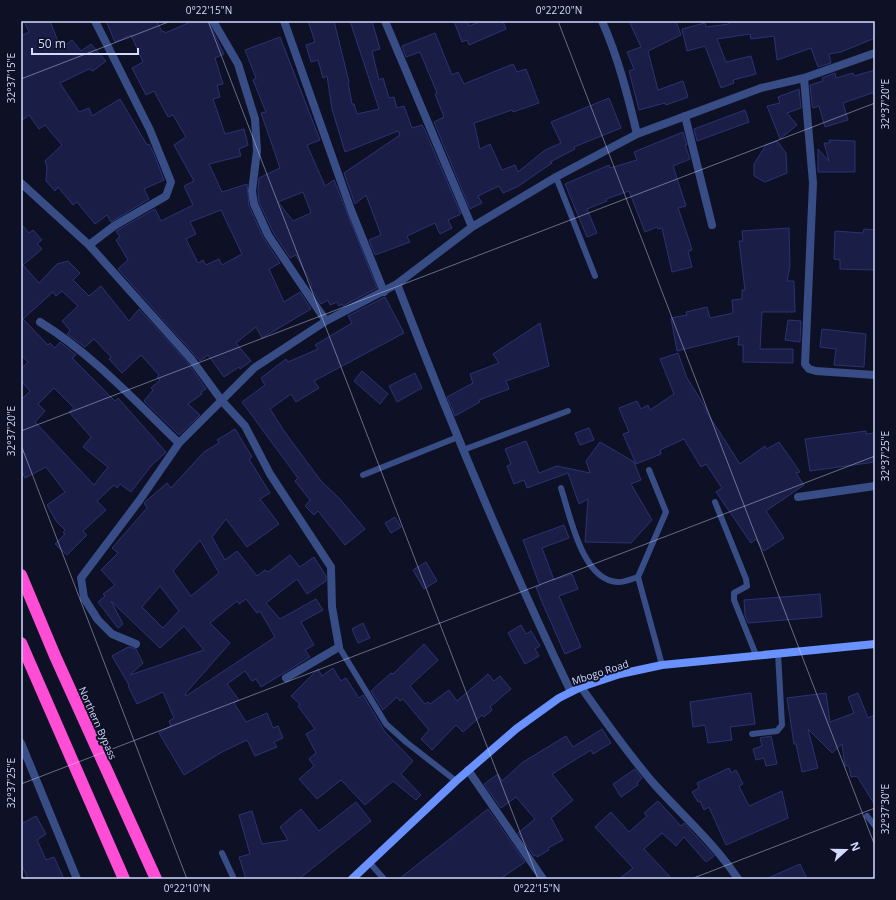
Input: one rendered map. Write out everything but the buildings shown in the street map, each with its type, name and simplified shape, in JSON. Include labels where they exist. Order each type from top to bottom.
[{"type":"highway","name":"Northern Bypass","points":[[21,575],[55,656],[156,879]]},
{"type":"highway","points":[[21,643],[124,879]]},
{"type":"main road","name":"Mbogo Road","points":[[352,879],[468,770],[516,729],[559,698],[581,687],[620,674],[662,665],[875,644]]},
{"type":"street","points":[[89,245],[114,226],[166,196],[171,182],[150,130],[95,21]]},
{"type":"street","points":[[213,21],[238,64],[255,119],[257,151],[252,191],[254,204],[268,235],[326,321]]},
{"type":"street","points":[[284,21],[351,210],[384,292]]},
{"type":"street","points":[[384,21],[472,227]]},
{"type":"street","points":[[602,21],[610,39],[625,85],[637,134]]},
{"type":"street","points":[[136,644],[112,634],[98,620],[84,598],[81,578],[139,501],[179,443],[254,368],[326,321],[397,284],[472,227],[556,177],[637,134],[761,88],[804,78],[875,52]]},
{"type":"street","points":[[804,78],[813,183],[805,364],[809,369],[816,371],[875,375]]},
{"type":"street","points":[[685,116],[712,225]]},
{"type":"street","points":[[21,183],[89,245],[192,360],[222,401],[245,426],[270,474],[331,567],[332,607],[339,647],[286,678]]},
{"type":"street","points":[[397,284],[463,450],[535,617],[572,692]]},
{"type":"street","points":[[40,322],[61,335],[93,362],[179,443]]},
{"type":"street","points":[[798,497],[875,486]]},
{"type":"street","points":[[581,687],[618,740],[655,785],[724,858],[738,879]]},
{"type":"street","points":[[21,743],[77,879]]},
{"type":"street","points":[[468,770],[543,879]]},
{"type":"lane","points":[[556,177],[595,276]]},
{"type":"lane","points":[[463,450],[568,411]]},
{"type":"lane","points":[[363,475],[458,437]]},
{"type":"lane","points":[[649,470],[666,512],[638,577],[662,665]]},
{"type":"lane","points":[[561,488],[584,556],[593,568],[605,580],[618,583],[638,577]]},
{"type":"lane","points":[[715,502],[746,578],[747,586],[734,593],[734,600],[756,655]]},
{"type":"lane","points":[[339,647],[386,724],[406,742],[456,781]]},
{"type":"lane","points":[[752,734],[777,731],[782,725],[778,653]]},
{"type":"lane","points":[[867,816],[875,826]]},
{"type":"lane","points":[[222,853],[234,879]]},
{"type":"lane","points":[[369,862],[384,879]]}]
